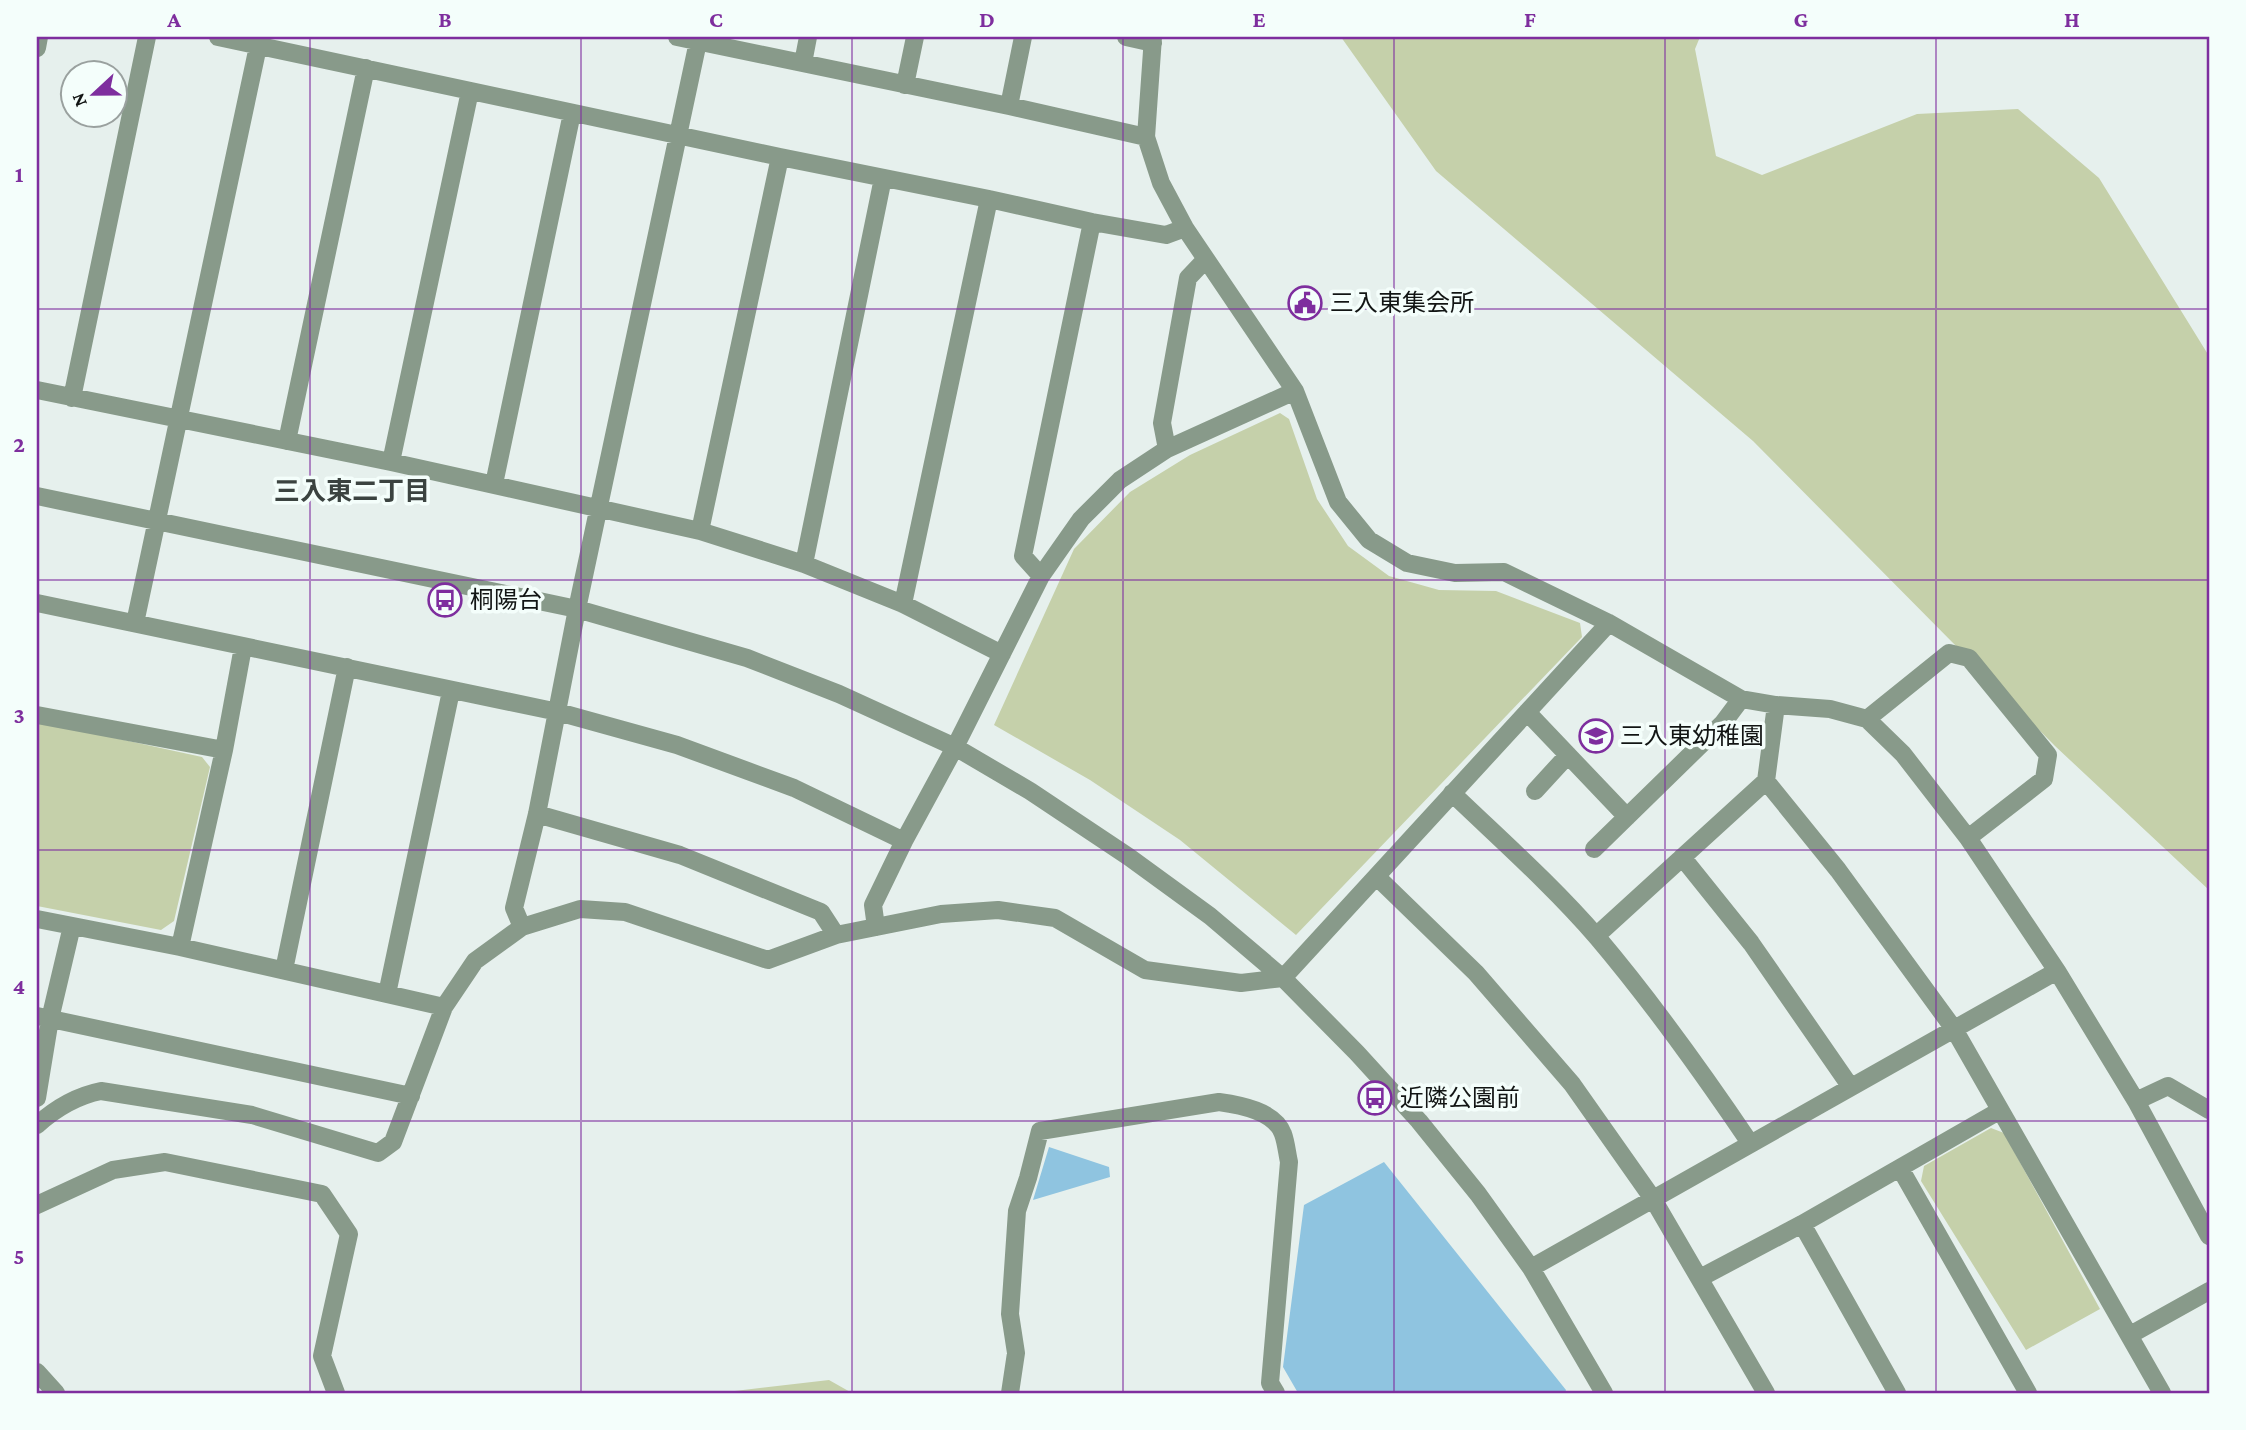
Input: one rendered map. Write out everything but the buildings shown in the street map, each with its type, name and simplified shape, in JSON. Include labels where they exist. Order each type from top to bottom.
[{"type":"street","points":[[37,48],[39,37]]},
{"type":"street","points":[[72,398],[147,37]]},
{"type":"street","points":[[218,37],[259,41],[366,68],[572,113],[1092,222],[1166,235],[1185,228]]},
{"type":"street","points":[[677,37],[698,39],[1146,137]]},
{"type":"street","points":[[803,63],[808,37]]},
{"type":"street","points":[[905,85],[915,37]]},
{"type":"street","points":[[1009,106],[1023,37]]},
{"type":"street","points":[[1126,37],[1153,40],[1146,137],[1161,183],[1185,228],[1295,391],[1338,502],[1369,540],[1407,563],[1455,573],[1504,572],[1609,623],[1741,699],[1830,709],[1867,719],[1903,754],[1968,838],[2057,971],[2136,1101],[2209,1236]]},
{"type":"street","points":[[522,927],[514,908],[537,814],[598,507],[698,39]]},
{"type":"street","points":[[135,623],[259,41]]},
{"type":"street","points":[[287,441],[366,68]]},
{"type":"street","points":[[391,461],[471,90]]},
{"type":"street","points":[[494,484],[572,113]]},
{"type":"street","points":[[699,531],[780,157]]},
{"type":"street","points":[[804,564],[883,178]]},
{"type":"street","points":[[903,604],[989,199]]},
{"type":"street","points":[[1041,576],[1023,556],[1092,222]]},
{"type":"street","points":[[1167,449],[1162,424],[1188,278],[1206,259]]},
{"type":"street","points":[[37,390],[391,461],[699,531],[804,564],[903,604],[1002,654]]},
{"type":"street","points":[[876,927],[873,905],[904,841],[955,747],[1041,576],[1081,519],[1120,480],[1167,449],[1295,391]]},
{"type":"street","points":[[37,496],[577,609],[747,658],[839,694],[955,747],[1030,791],[1129,857],[1210,916],[1283,978],[1419,1121],[1478,1194],[1531,1268],[1604,1393]]},
{"type":"street","points":[[37,603],[558,712],[677,744],[794,788],[904,841]]},
{"type":"street","points":[[40,1116],[80,1095],[100,1091],[252,1115],[378,1153],[393,1142],[444,1007],[475,961],[522,927],[580,909],[625,912],[768,960],[836,935],[941,914],[998,910],[1055,918],[1145,970],[1241,983],[1283,978],[1609,623]]},
{"type":"street","points":[[180,947],[224,750],[243,647]]},
{"type":"street","points":[[1867,719],[1949,653],[1969,658],[2048,755],[2044,779],[1968,838]]},
{"type":"street","points":[[284,970],[346,667]]},
{"type":"street","points":[[387,994],[451,691]]},
{"type":"street","points":[[1594,849],[1723,723],[1741,699]]},
{"type":"street","points":[[1596,936],[1766,781],[1776,705]]},
{"type":"street","points":[[1527,712],[1627,817]]},
{"type":"street","points":[[37,715],[224,750]]},
{"type":"street","points":[[1535,790],[1568,755]]},
{"type":"street","points":[[1766,781],[1838,870],[1954,1029],[2162,1393]]},
{"type":"street","points":[[1452,793],[1596,936],[1694,1059],[1750,1143]]},
{"type":"street","points":[[537,814],[693,860],[821,912],[836,935]]},
{"type":"street","points":[[1682,857],[1751,943],[1850,1086]]},
{"type":"street","points":[[1377,877],[1476,973],[1572,1084],[1653,1199],[1766,1393]]},
{"type":"street","points":[[37,919],[180,947],[444,1007]]},
{"type":"street","points":[[37,1098],[44,1017],[72,926]]},
{"type":"street","points":[[1531,1268],[2057,971]]},
{"type":"street","points":[[44,1017],[411,1096]]},
{"type":"street","points":[[2136,1101],[2168,1086],[2209,1110]]},
{"type":"street","points":[[1010,1393],[1016,1353],[1010,1314],[1017,1211],[1040,1131],[1219,1102],[1243,1105],[1270,1118],[1283,1131],[1289,1162],[1270,1383],[1276,1393]]},
{"type":"street","points":[[1700,1279],[1999,1111]]},
{"type":"street","points":[[37,1205],[113,1170],[165,1162],[322,1194],[349,1234],[323,1356],[336,1393]]},
{"type":"street","points":[[1900,1168],[2028,1393]]},
{"type":"street","points":[[1802,1224],[1897,1393]]},
{"type":"street","points":[[2130,1335],[2209,1291]]},
{"type":"street","points":[[37,1373],[56,1393]]},
{"type":"green space","points":[[1341,37],[1700,37],[1695,49],[1716,156],[1762,175],[1917,114],[2018,109],[2099,178],[2209,356],[2209,890],[2055,746],[1753,441],[1436,171]]},
{"type":"green space","points":[[1280,413],[1289,419],[1317,499],[1348,546],[1389,576],[1439,590],[1496,591],[1580,623],[1582,637],[1296,935],[1180,840],[1090,780],[994,725],[1074,549],[1130,492],[1190,455]]},
{"type":"green space","points":[[37,721],[202,757],[210,767],[174,921],[161,930],[37,906]]},
{"type":"green space","points":[[1991,1128],[2004,1133],[2100,1309],[2026,1350],[1921,1181],[1924,1166]]},
{"type":"green space","points":[[829,1380],[852,1393],[718,1393]]},
{"type":"water","points":[[1049,1147],[1109,1167],[1110,1177],[1033,1200]]},
{"type":"water","points":[[1384,1162],[1566,1390],[1565,1393],[1298,1393],[1283,1367],[1304,1205]]},
{"type":"place","name":"三入東集会所","points":[[1305,303]]},
{"type":"place","name":"桐陽台","points":[[445,600]]},
{"type":"place","name":"三入東幼稚園","points":[[1596,736]]},
{"type":"place","name":"近隣公園前","points":[[1375,1098]]},
{"type":"district","name":"三入東二丁目","points":[[352,491]]}]
